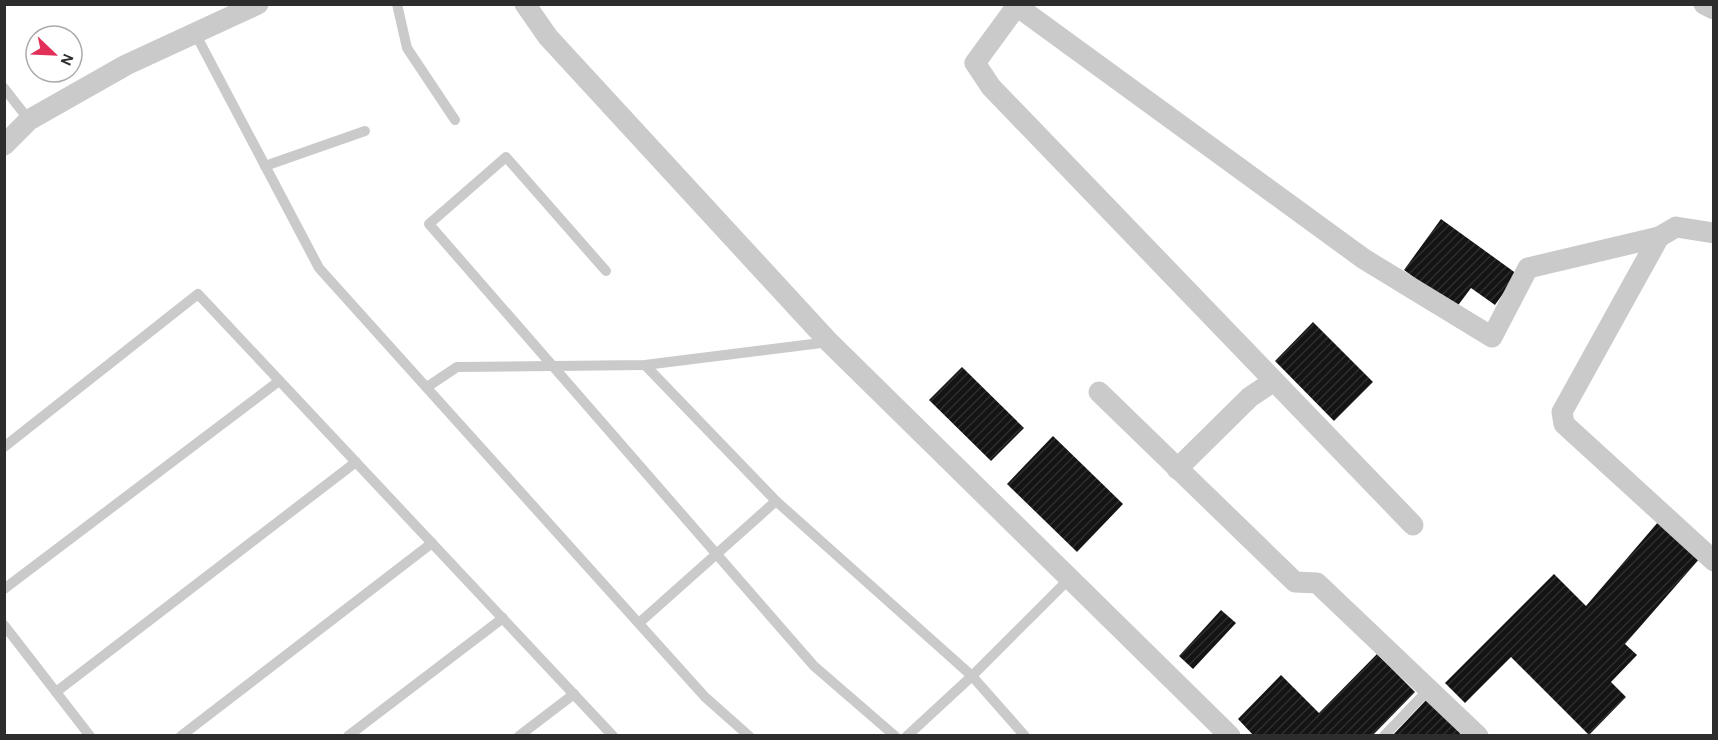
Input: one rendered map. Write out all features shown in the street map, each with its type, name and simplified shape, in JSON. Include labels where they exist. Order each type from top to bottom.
[{"type":"street","points":[[4,145],[29,120],[126,65],[258,4]]},
{"type":"street","points":[[525,4],[548,37],[829,342],[1230,735]]},
{"type":"street","points":[[1704,4],[1713,9]]},
{"type":"street","points":[[1413,525],[991,87],[975,63],[1015,6],[1364,259],[1492,337],[1528,268],[1659,237],[1676,227],[1713,233]]},
{"type":"street","points":[[1659,237],[1562,412],[1564,424],[1713,561]]},
{"type":"street","points":[[1177,469],[1250,397],[1274,381]]},
{"type":"street","points":[[1099,392],[1295,582],[1317,583],[1478,735]]},
{"type":"lane","points":[[397,4],[408,48],[455,120]]},
{"type":"lane","points":[[195,33],[319,268],[705,697],[749,735]]},
{"type":"lane","points":[[4,88],[29,120]]},
{"type":"lane","points":[[265,166],[365,131]]},
{"type":"lane","points":[[606,271],[506,157],[429,224],[814,666],[895,735]]},
{"type":"lane","points":[[4,447],[198,294],[613,735]]},
{"type":"lane","points":[[427,387],[457,367],[645,365],[829,342]]},
{"type":"lane","points":[[645,365],[776,501],[972,676],[1025,735]]},
{"type":"lane","points":[[4,589],[279,381]]},
{"type":"lane","points":[[56,692],[356,462]]},
{"type":"lane","points":[[639,623],[776,501]]},
{"type":"lane","points":[[181,735],[432,543]]},
{"type":"lane","points":[[907,735],[972,676],[1070,578]]},
{"type":"lane","points":[[348,735],[503,618]]},
{"type":"lane","points":[[7,632],[90,735]]},
{"type":"lane","points":[[1384,735],[1429,689]]},
{"type":"lane","points":[[519,735],[574,694]]},
{"type":"building","points":[[1441,219],[1517,274],[1495,305],[1471,288],[1456,308],[1404,270]]},
{"type":"building","points":[[1313,322],[1373,382],[1334,421],[1275,361]]},
{"type":"building","points":[[962,367],[1024,428],[991,461],[929,400]]},
{"type":"building","points":[[1053,436],[1123,504],[1077,552],[1007,484]]},
{"type":"building","points":[[1659,521],[1701,557],[1625,644],[1637,655],[1611,682],[1626,697],[1589,735],[1511,657],[1465,703],[1445,683],[1554,574],[1586,606]]},
{"type":"building","points":[[1221,610],[1236,623],[1193,669],[1179,656]]},
{"type":"building","points":[[1377,654],[1415,692],[1372,736],[1254,736],[1238,719],[1281,675],[1319,713]]},
{"type":"building","points":[[1429,697],[1463,730],[1458,736],[1392,736]]}]
